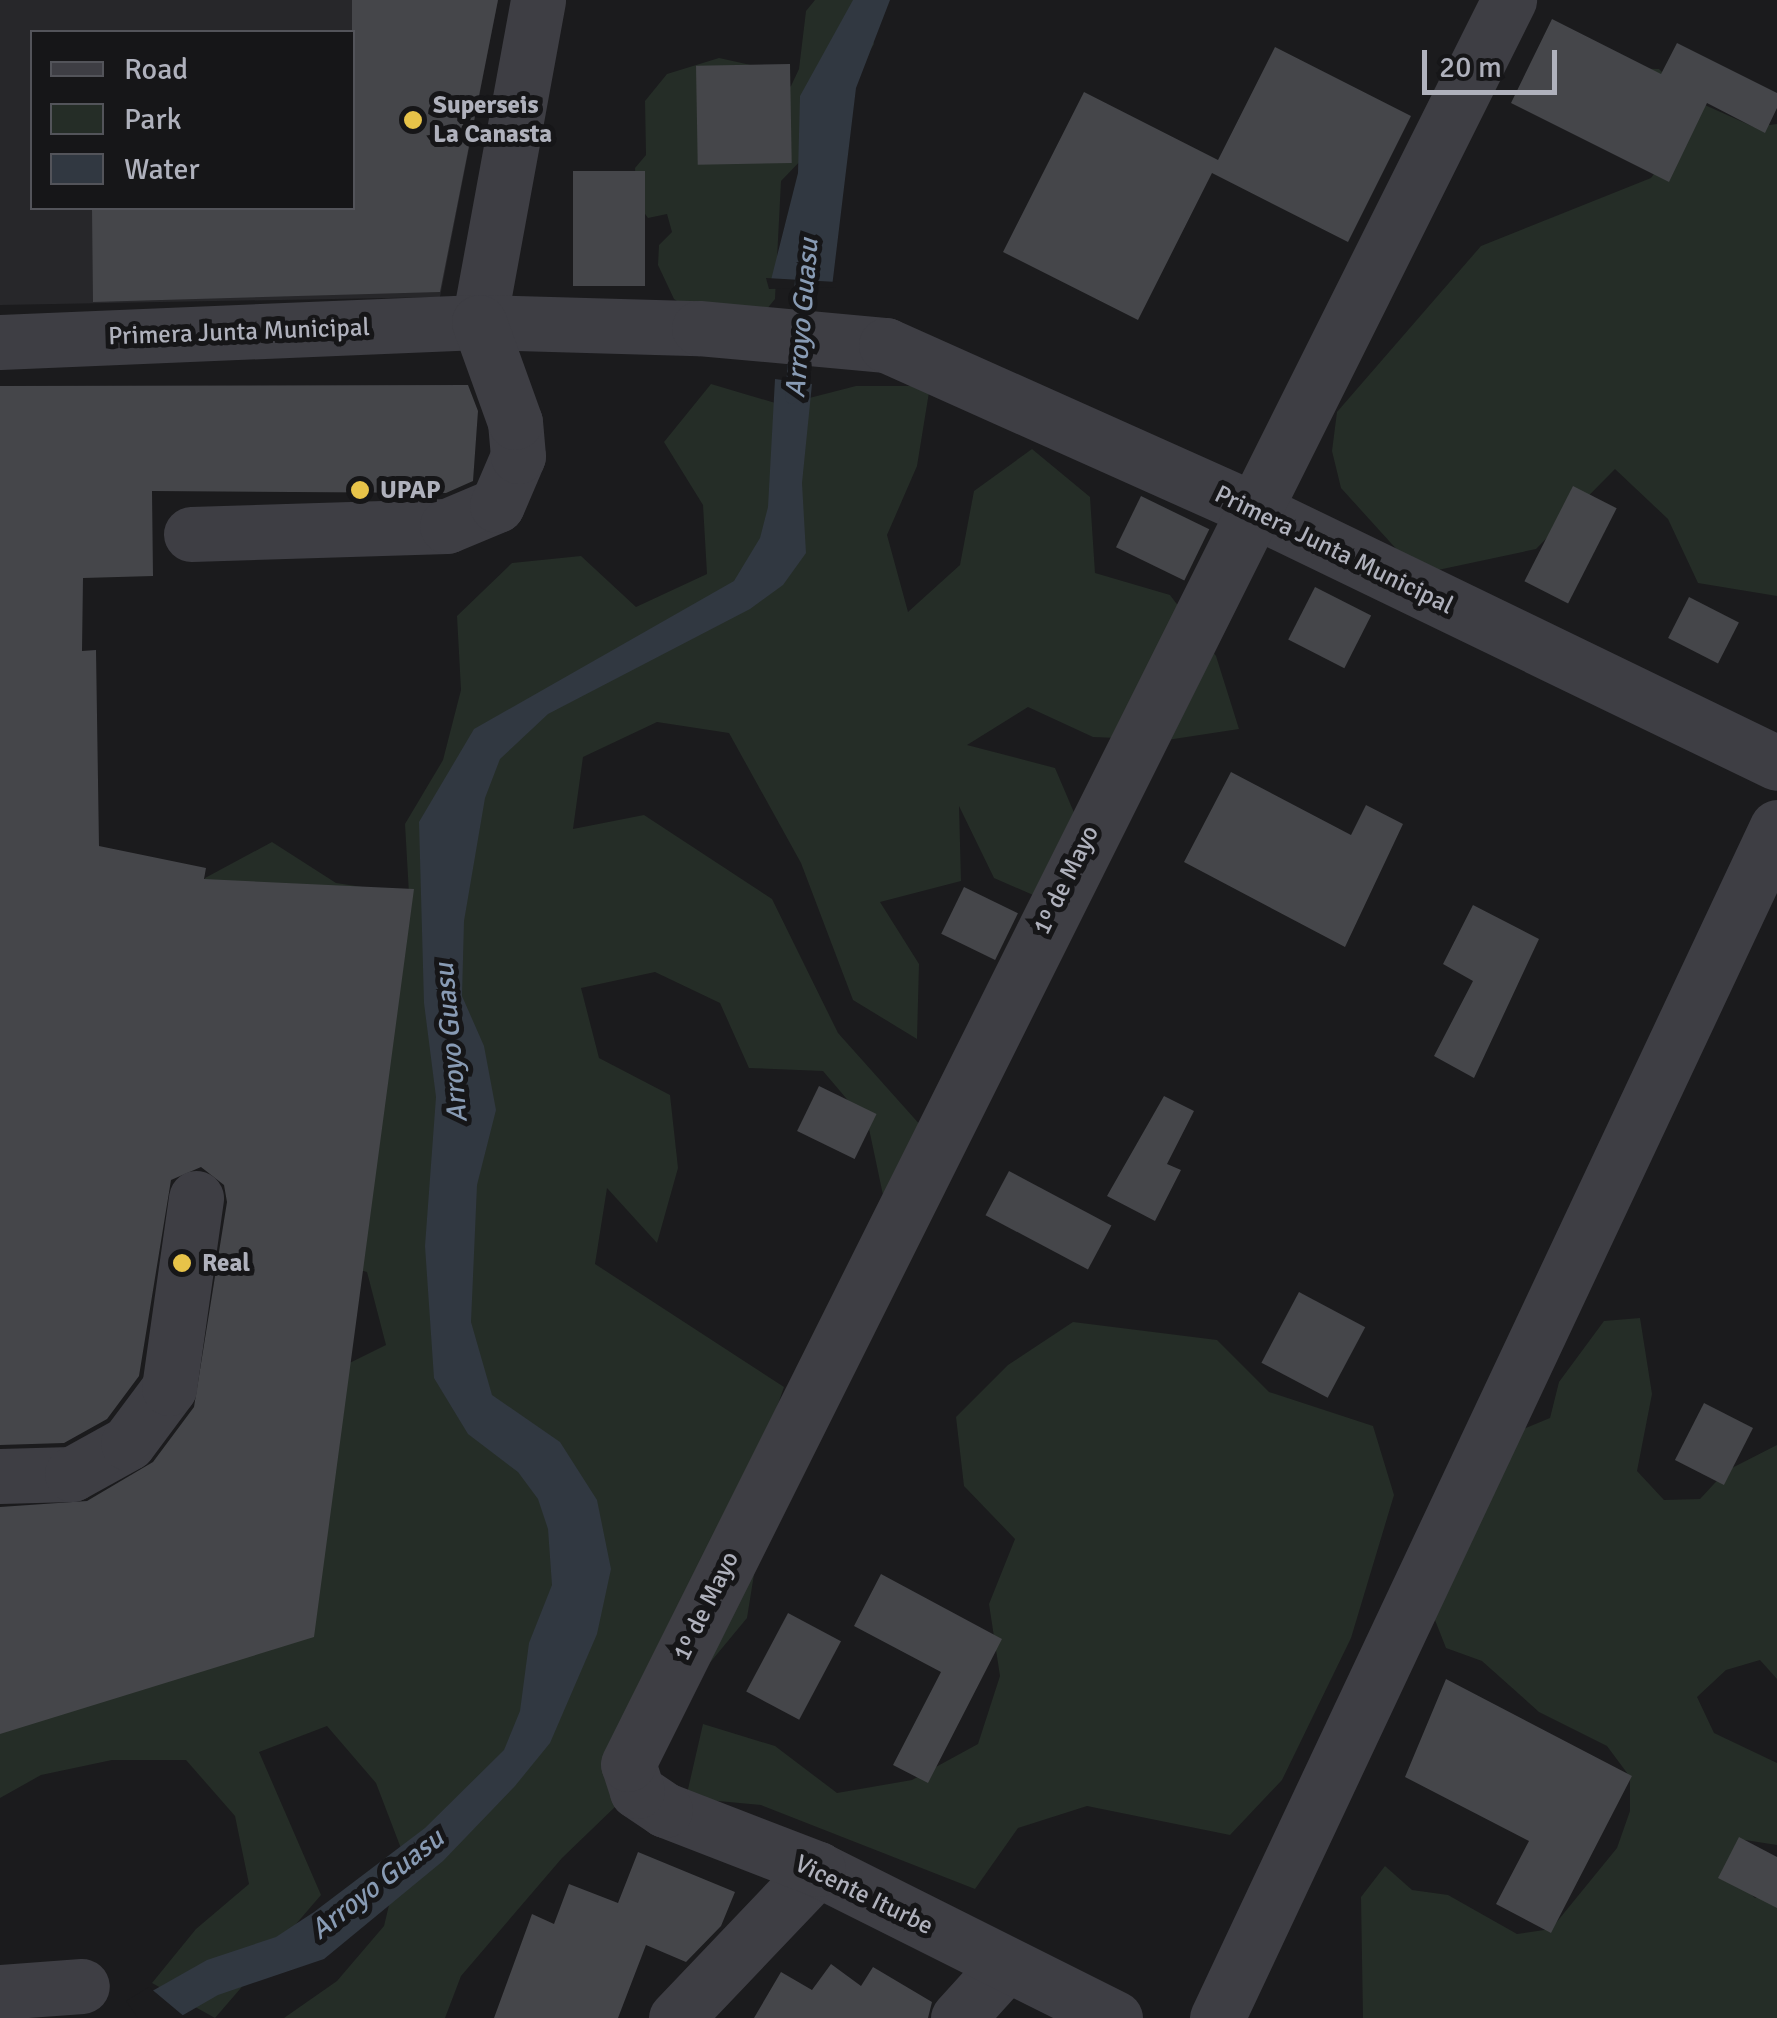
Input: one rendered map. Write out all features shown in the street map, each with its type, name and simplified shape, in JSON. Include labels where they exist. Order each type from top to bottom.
[{"type":"street","points":[[191,534],[447,526],[497,506],[518,456],[515,422],[479,322],[538,0]]},
{"type":"street","name":"1º de Mayo","points":[[628,1764],[1250,508],[1509,0]]},
{"type":"street","name":"Primera Junta Municipal","points":[[0,342],[479,322],[699,328],[886,345],[1250,508],[1777,763]]},
{"type":"street","points":[[1217,2018],[1777,827]]},
{"type":"street","points":[[0,1476],[72,1474],[128,1443],[170,1388],[196,1198]]},
{"type":"street","name":"Vicente Iturbe","points":[[628,1764],[638,1791],[665,1810],[818,1870],[1116,2018]]},
{"type":"street","points":[[676,2018],[818,1870]]},
{"type":"street","points":[[958,2018],[1005,1966]]},
{"type":"street","points":[[0,1992],[82,1986]]},
{"type":"shaded area","name":"Superseis La Canasta","points":[[0,0],[498,0],[440,297],[0,305]]},
{"type":"green space","points":[[815,0],[860,0],[874,44],[809,152],[781,181],[775,299],[762,315],[690,310],[674,299],[658,265],[659,245],[672,232],[667,214],[648,218],[637,203],[635,168],[646,155],[645,101],[667,74],[719,58],[755,66],[776,95],[791,86],[799,69],[806,11]]},
{"type":"green space","points":[[1620,68],[1659,69],[1687,97],[1754,127],[1777,124],[1777,596],[1698,583],[1668,519],[1615,469],[1536,549],[1419,574],[1341,488],[1332,451],[1337,412],[1481,246],[1651,178],[1672,150]]},
{"type":"green space","points":[[711,384],[782,405],[856,386],[930,386],[917,466],[887,535],[908,612],[960,565],[974,491],[1032,449],[1090,497],[1095,573],[1170,595],[1216,656],[1239,729],[1167,740],[1093,737],[1028,707],[967,745],[1055,768],[1084,836],[1063,908],[994,878],[959,806],[961,881],[880,902],[919,964],[917,1039],[853,1000],[801,863],[729,733],[657,722],[583,757],[573,829],[644,815],[772,899],[838,1033],[939,1146],[883,1195],[868,1124],[823,1071],[749,1068],[720,1003],[655,972],[581,988],[599,1058],[670,1095],[678,1168],[657,1243],[607,1188],[595,1264],[784,1387],[759,1459],[760,1537],[747,1618],[650,1735],[617,1805],[562,1858],[461,1976],[445,2018],[284,2018],[337,1981],[384,1926],[402,1851],[376,1783],[327,1726],[259,1752],[321,1895],[215,2018],[152,1983],[196,1929],[249,1884],[235,1816],[186,1760],[112,1760],[41,1775],[0,1798],[0,1570],[319,1378],[386,1345],[367,1272],[296,1252],[195,951],[205,878],[272,842],[336,883],[409,894],[405,824],[443,760],[461,690],[457,616],[512,563],[581,556],[636,607],[707,574],[703,505],[664,442]]},
{"type":"green space","points":[[1640,1318],[1652,1394],[1637,1471],[1664,1500],[1700,1499],[1726,1471],[1777,1445],[1777,1679],[1760,1660],[1726,1670],[1697,1697],[1714,1733],[1777,1763],[1777,1845],[1745,1840],[1727,1872],[1755,1898],[1777,1891],[1777,2018],[1363,2018],[1361,1897],[1385,1866],[1412,1890],[1448,1895],[1517,1934],[1551,1929],[1617,1848],[1630,1811],[1630,1777],[1607,1746],[1539,1712],[1482,1661],[1446,1648],[1433,1615],[1516,1432],[1550,1418],[1559,1382],[1604,1321]]},
{"type":"green space","points":[[1073,1322],[1217,1340],[1269,1392],[1373,1426],[1394,1495],[1351,1638],[1282,1780],[1230,1835],[1087,1806],[1018,1828],[975,1889],[761,1805],[686,1798],[703,1724],[775,1746],[837,1793],[912,1780],[978,1744],[1000,1676],[989,1604],[1015,1539],[964,1486],[956,1417],[1008,1365]]},
{"type":"water","points":[[853,0],[890,0],[856,88],[832,287],[770,284],[798,173],[800,96]]},
{"type":"water","points":[[775,379],[812,384],[802,483],[806,553],[783,585],[750,609],[548,714],[500,759],[485,798],[464,921],[462,996],[484,1046],[496,1110],[477,1185],[471,1322],[492,1395],[560,1442],[597,1500],[611,1569],[597,1634],[550,1743],[515,1786],[443,1861],[324,1959],[218,1995],[178,2018],[131,2003],[207,1960],[276,1937],[314,1912],[425,1828],[504,1750],[520,1711],[529,1643],[552,1585],[548,1529],[538,1499],[518,1472],[468,1434],[434,1378],[425,1246],[436,1097],[424,1003],[419,822],[474,729],[734,581],[760,538],[768,507]]},
{"type":"pier","points":[[766,278],[837,282],[837,287],[769,289]]},
{"type":"pier","points":[[149,1987],[186,2018],[138,2018],[126,2001]]},
{"type":"building","name":"Superseis La Canasta","points":[[352,0],[498,0],[440,292],[93,302],[92,210],[355,210]]},
{"type":"building","points":[[1552,19],[1661,74],[1677,43],[1777,93],[1777,108],[1765,133],[1707,103],[1669,182],[1511,103]]},
{"type":"building","points":[[1275,47],[1411,116],[1348,242],[1212,173],[1138,320],[1003,252],[1084,92],[1218,160]]},
{"type":"building","points":[[790,64],[792,163],[698,165],[696,66]]},
{"type":"building","points":[[573,171],[645,171],[645,286],[573,286]]},
{"type":"building","name":"Real","points":[[468,385],[478,411],[473,481],[446,493],[152,491],[153,576],[83,578],[82,651],[96,650],[99,846],[206,868],[204,879],[414,889],[314,1637],[0,1734],[0,1507],[87,1501],[153,1462],[194,1407],[227,1202],[224,1185],[201,1167],[171,1180],[139,1376],[107,1419],[64,1443],[0,1445],[0,386]]},
{"type":"building","points":[[1573,486],[1617,508],[1568,604],[1524,581]]},
{"type":"building","points":[[1141,496],[1209,529],[1184,581],[1116,547]]},
{"type":"building","points":[[1315,587],[1371,616],[1344,668],[1288,640]]},
{"type":"building","points":[[1689,597],[1739,622],[1718,663],[1668,638]]},
{"type":"building","points":[[1231,772],[1351,835],[1366,805],[1403,824],[1345,947],[1184,862]]},
{"type":"building","points":[[964,887],[1018,913],[995,960],[941,934]]},
{"type":"building","points":[[1473,905],[1539,939],[1474,1078],[1434,1056],[1473,981],[1443,964]]},
{"type":"building","points":[[819,1086],[877,1114],[855,1159],[797,1131]]},
{"type":"building","points":[[1164,1096],[1194,1111],[1167,1164],[1181,1170],[1155,1221],[1107,1196]]},
{"type":"building","points":[[1009,1171],[1111,1225],[1088,1270],[986,1215]]},
{"type":"building","points":[[1299,1292],[1365,1327],[1328,1398],[1261,1363]]},
{"type":"building","points":[[1704,1403],[1753,1428],[1724,1485],[1675,1460]]},
{"type":"building","points":[[881,1574],[1002,1639],[928,1783],[893,1765],[941,1672],[854,1626]]},
{"type":"building","points":[[788,1613],[841,1641],[799,1720],[746,1692]]},
{"type":"building","points":[[1446,1679],[1632,1776],[1551,1933],[1496,1904],[1529,1841],[1405,1777]]},
{"type":"building","points":[[1739,1837],[1777,1857],[1777,1908],[1718,1878]]},
{"type":"building","points":[[638,1852],[735,1892],[721,1926],[686,1962],[646,1945],[618,2018],[494,2018],[532,1914],[554,1924],[569,1884],[618,1903]]},
{"type":"building","points":[[831,1964],[861,1986],[873,1967],[932,2002],[928,2018],[754,2018],[781,1972],[812,1990]]},
{"type":"waterway","name":"Arroyo Guasu","points":[[798,327],[803,269]]},
{"type":"waterway","name":"Arroyo Guasu","points":[[792,397],[796,349]]},
{"type":"place","name":"Superseis La Canasta","points":[[413,120]]},
{"type":"place","name":"UPAP","points":[[360,490]]},
{"type":"place","name":"Real","points":[[182,1263]]}]
